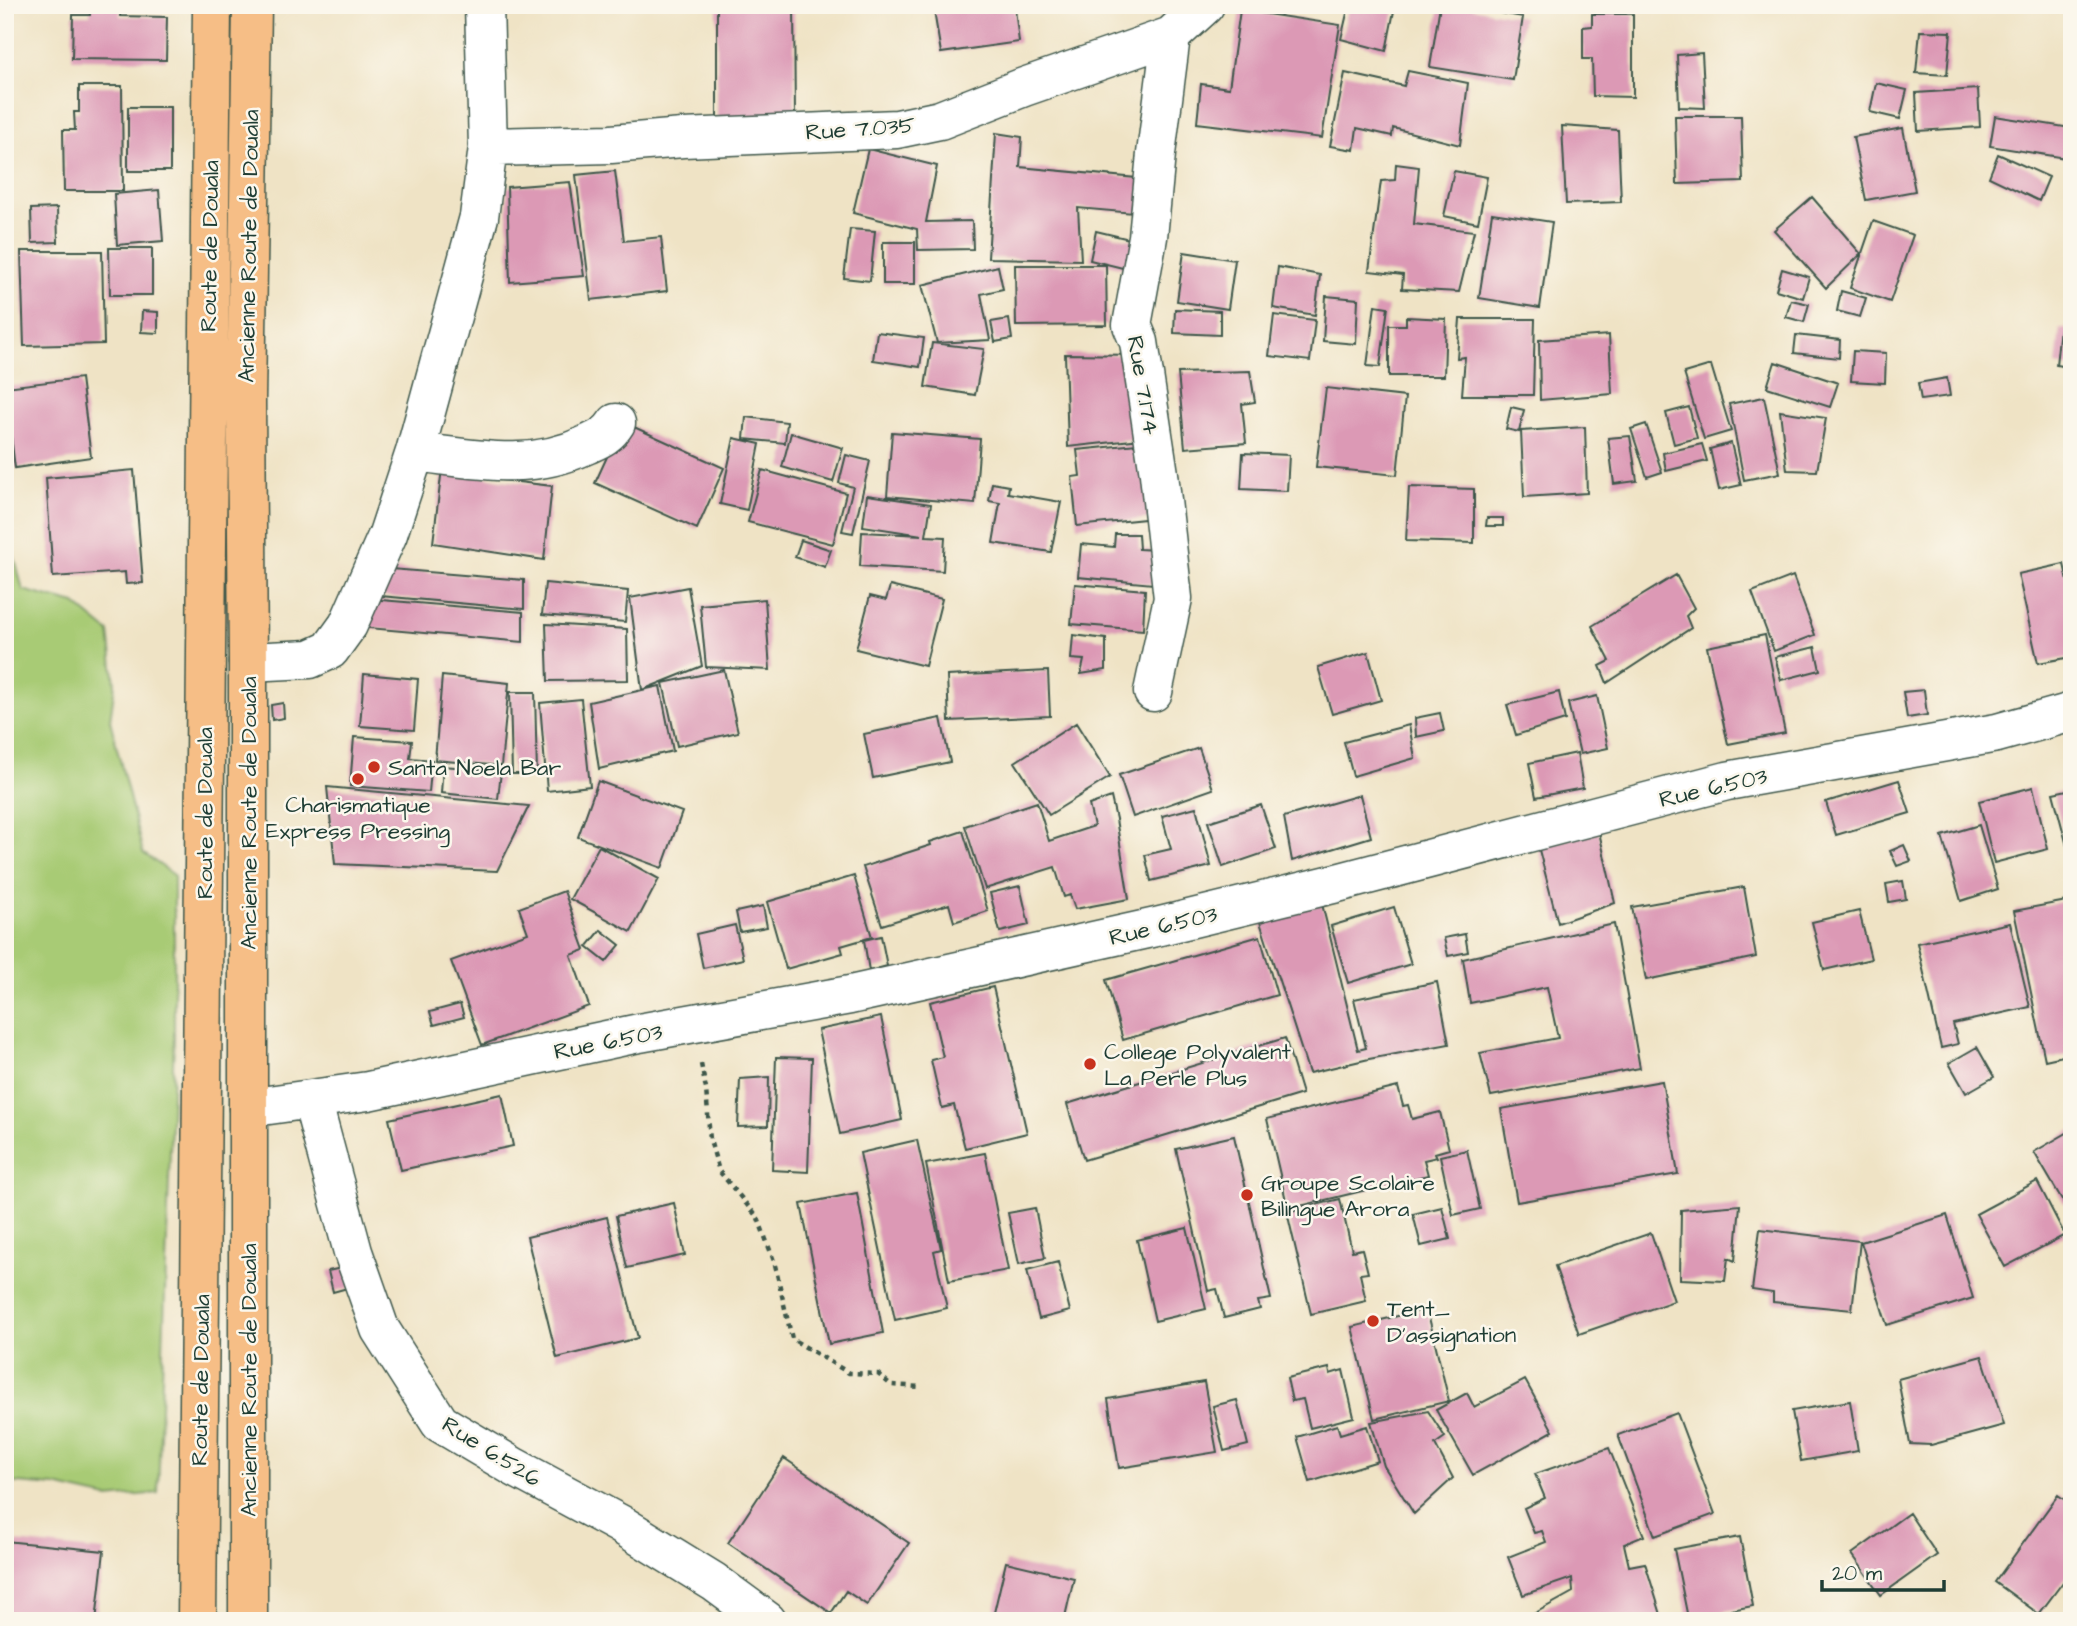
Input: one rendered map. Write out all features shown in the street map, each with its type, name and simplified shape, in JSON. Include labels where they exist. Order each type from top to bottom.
[{"type":"main road","name":"Route de Douala","points":[[197,1621],[212,5]]},
{"type":"main road","name":"Ancienne Route de Douala","points":[[248,1621],[246,401],[252,5]]},
{"type":"street","points":[[248,662],[310,659],[330,650],[348,625],[388,534],[415,452],[479,217],[488,148],[484,5]]},
{"type":"street","name":"Rue 7.035","points":[[488,148],[897,129],[940,120],[1024,87],[1171,36],[1205,5]]},
{"type":"street","name":"Rue 7.174","points":[[1153,692],[1173,598],[1159,474],[1139,342],[1132,325],[1148,237],[1171,36]]},
{"type":"street","points":[[415,452],[511,463],[556,457],[609,434],[616,423]]},
{"type":"street","name":"Rue 6.503","points":[[248,1108],[368,1091],[639,1033],[849,995],[1169,924],[1426,861],[1727,781],[1997,733],[2072,712]]},
{"type":"street","name":"Rue 6.526","points":[[312,1100],[353,1252],[380,1329],[440,1423],[514,1467],[620,1524],[714,1582],[767,1621]]},
{"type":"path","points":[[692,1025],[706,1089],[710,1140],[719,1171],[758,1218],[774,1261],[793,1339],[849,1373],[877,1374],[891,1385],[921,1387]]},
{"type":"green space","points":[[5,522],[23,590],[75,604],[109,632],[115,684],[110,720],[143,853],[174,875],[174,1038],[158,1493],[108,1498],[55,1486],[5,1482]]},
{"type":"building","points":[[90,5],[121,5],[120,16],[167,17],[166,60],[72,59],[73,15],[90,15]]},
{"type":"building","points":[[717,5],[794,5],[795,117],[717,119]]},
{"type":"building","points":[[933,5],[1029,7],[1015,9],[1019,42],[941,53]]},
{"type":"building","points":[[1349,5],[1395,6],[1386,51],[1341,39]]},
{"type":"building","points":[[1440,5],[1472,5],[1472,8],[1523,17],[1513,80],[1430,67]]},
{"type":"building","points":[[1240,10],[1340,25],[1322,138],[1197,123],[1201,84],[1229,88]]},
{"type":"building","points":[[1592,14],[1633,14],[1633,97],[1593,96],[1592,59],[1583,59],[1583,27],[1592,26]]},
{"type":"building","points":[[1920,31],[1951,32],[1947,75],[1916,73]]},
{"type":"building","points":[[1702,53],[1705,108],[1679,107],[1677,55]]},
{"type":"building","points":[[1408,71],[1468,83],[1460,145],[1393,128],[1392,136],[1357,128],[1354,150],[1330,146],[1345,73],[1404,86]]},
{"type":"building","points":[[1876,83],[1907,90],[1900,119],[1870,112]]},
{"type":"building","points":[[79,86],[122,86],[123,191],[64,191],[63,130],[75,130],[74,112],[79,112]]},
{"type":"building","points":[[1978,89],[1980,127],[1918,131],[1916,93]]},
{"type":"building","points":[[128,107],[170,107],[170,171],[128,171]]},
{"type":"building","points":[[1675,116],[1741,116],[1743,182],[1677,184]]},
{"type":"building","points":[[1995,116],[2071,128],[2066,158],[1990,146]]},
{"type":"building","points":[[1562,126],[1618,130],[1621,202],[1566,204]]},
{"type":"building","points":[[1903,128],[1915,191],[1866,200],[1853,137]]},
{"type":"building","points":[[996,133],[1022,137],[1020,167],[1147,179],[1145,214],[1078,208],[1081,260],[988,258]]},
{"type":"building","points":[[868,149],[937,166],[926,222],[972,221],[973,249],[918,250],[917,229],[853,213]]},
{"type":"building","points":[[1998,154],[2049,177],[2039,201],[1989,177]]},
{"type":"building","points":[[1396,164],[1419,167],[1414,224],[1474,231],[1459,292],[1402,289],[1403,275],[1369,271],[1381,181],[1395,180]]},
{"type":"building","points":[[615,171],[624,241],[661,237],[667,291],[591,300],[576,175]]},
{"type":"building","points":[[1454,171],[1487,177],[1478,223],[1444,216]]},
{"type":"building","points":[[570,182],[584,276],[510,282],[507,187]]},
{"type":"building","points":[[159,190],[163,241],[117,245],[114,194]]},
{"type":"building","points":[[1812,197],[1861,254],[1826,288],[1774,230]]},
{"type":"building","points":[[57,208],[58,242],[32,243],[31,209]]},
{"type":"building","points":[[1492,213],[1552,222],[1540,308],[1479,298]]},
{"type":"building","points":[[1873,221],[1913,235],[1890,302],[1850,288]]},
{"type":"building","points":[[850,229],[875,231],[870,281],[844,278]]},
{"type":"building","points":[[1096,231],[1142,242],[1135,271],[1090,260]]},
{"type":"building","points":[[883,242],[915,242],[915,284],[883,284]]},
{"type":"building","points":[[109,248],[152,248],[152,295],[110,295]]},
{"type":"building","points":[[21,251],[102,251],[104,344],[24,346]]},
{"type":"building","points":[[1184,252],[1235,260],[1228,309],[1177,301]]},
{"type":"building","points":[[1015,265],[1106,265],[1107,325],[1016,326]]},
{"type":"building","points":[[998,266],[1003,289],[981,294],[990,340],[937,343],[922,285]]},
{"type":"building","points":[[1278,267],[1320,275],[1315,315],[1273,308]]},
{"type":"building","points":[[1782,269],[1809,277],[1803,298],[1776,290]]},
{"type":"building","points":[[1841,291],[1866,298],[1860,317],[1837,311]]},
{"type":"building","points":[[1326,296],[1358,299],[1356,344],[1323,341]]},
{"type":"building","points":[[1791,300],[1809,304],[1804,322],[1786,317]]},
{"type":"building","points":[[1375,305],[1388,307],[1380,367],[1367,366]]},
{"type":"building","points":[[1175,309],[1220,311],[1220,335],[1174,333]]},
{"type":"building","points":[[142,311],[158,312],[158,333],[141,332]]},
{"type":"building","points":[[1274,315],[1315,320],[1310,361],[1269,356]]},
{"type":"building","points":[[1406,317],[1446,319],[1444,376],[1389,376],[1389,325],[1406,325]]},
{"type":"building","points":[[1009,319],[1012,339],[995,342],[991,322]]},
{"type":"building","points":[[1460,319],[1535,319],[1533,395],[1462,395],[1465,357],[1457,358]]},
{"type":"building","points":[[2060,328],[2072,330],[2072,368],[2056,365]]},
{"type":"building","points":[[877,332],[924,338],[920,367],[873,360]]},
{"type":"building","points":[[1609,335],[1612,394],[1540,400],[1539,340]]},
{"type":"building","points":[[1796,335],[1840,340],[1839,358],[1794,353]]},
{"type":"building","points":[[932,343],[984,349],[975,395],[925,387]]},
{"type":"building","points":[[1853,351],[1886,353],[1885,383],[1851,381]]},
{"type":"building","points":[[1065,354],[1139,355],[1141,439],[1068,447]]},
{"type":"building","points":[[1775,362],[1838,383],[1830,407],[1767,387]]},
{"type":"building","points":[[1711,365],[1731,431],[1704,439],[1684,373]]},
{"type":"building","points":[[1250,371],[1255,402],[1242,404],[1246,443],[1185,448],[1178,373]]},
{"type":"building","points":[[81,378],[91,457],[15,468],[5,387]]},
{"type":"building","points":[[1947,378],[1950,396],[1921,400],[1918,383]]},
{"type":"building","points":[[1326,388],[1405,397],[1397,475],[1316,467]]},
{"type":"building","points":[[1764,397],[1780,473],[1744,480],[1729,404]]},
{"type":"building","points":[[1511,407],[1524,410],[1519,432],[1506,429]]},
{"type":"building","points":[[1689,407],[1697,438],[1674,444],[1666,413]]},
{"type":"building","points":[[1780,411],[1826,418],[1817,471],[1787,470]]},
{"type":"building","points":[[746,417],[787,422],[785,443],[744,439]]},
{"type":"building","points":[[623,422],[724,468],[697,529],[595,483]]},
{"type":"building","points":[[1646,424],[1662,472],[1647,477],[1631,429]]},
{"type":"building","points":[[1585,427],[1587,493],[1524,497],[1521,431]]},
{"type":"building","points":[[892,432],[980,439],[975,504],[887,496]]},
{"type":"building","points":[[791,433],[843,448],[833,482],[782,467]]},
{"type":"building","points":[[1630,436],[1637,481],[1614,484],[1608,438]]},
{"type":"building","points":[[734,438],[760,444],[747,510],[720,504]]},
{"type":"building","points":[[1157,442],[1164,517],[1077,526],[1072,477],[1080,476],[1077,450]]},
{"type":"building","points":[[1731,443],[1741,485],[1719,490],[1710,449]]},
{"type":"building","points":[[1702,444],[1707,461],[1666,471],[1663,453]]},
{"type":"building","points":[[1243,453],[1289,455],[1287,491],[1241,489]]},
{"type":"building","points":[[846,455],[870,461],[853,533],[842,531],[853,487],[839,483]]},
{"type":"building","points":[[442,468],[501,480],[552,486],[544,560],[433,543]]},
{"type":"building","points":[[134,470],[143,583],[126,584],[125,572],[53,577],[46,478]]},
{"type":"building","points":[[762,470],[846,493],[833,544],[748,522]]},
{"type":"building","points":[[992,483],[1009,486],[1008,493],[1061,502],[1051,552],[993,543],[1000,503],[989,501]]},
{"type":"building","points":[[1409,487],[1474,489],[1474,543],[1406,541]]},
{"type":"building","points":[[867,495],[931,504],[926,536],[945,537],[943,571],[860,566],[862,532],[922,535],[863,526]]},
{"type":"building","points":[[1487,518],[1503,518],[1503,526],[1486,526]]},
{"type":"building","points":[[1115,534],[1138,534],[1139,549],[1156,550],[1153,584],[1078,577],[1081,544],[1114,547]]},
{"type":"building","points":[[801,540],[831,550],[825,567],[795,557]]},
{"type":"building","points":[[2064,564],[2072,599],[2072,657],[2038,663],[2018,574]]},
{"type":"building","points":[[391,569],[524,580],[524,609],[381,596]]},
{"type":"building","points":[[1676,575],[1694,608],[1686,616],[1691,628],[1607,683],[1600,666],[1610,661],[1592,626]]},
{"type":"building","points":[[1793,576],[1815,635],[1774,651],[1752,592]]},
{"type":"building","points":[[545,583],[628,591],[625,622],[542,615]]},
{"type":"building","points":[[1075,584],[1145,590],[1143,630],[1071,624]]},
{"type":"building","points":[[890,586],[942,599],[925,666],[856,649],[870,596],[886,600]]},
{"type":"building","points":[[688,587],[702,666],[642,690],[630,598]]},
{"type":"building","points":[[369,599],[523,612],[523,642],[357,627]]},
{"type":"building","points":[[765,599],[770,670],[706,667],[700,605]]},
{"type":"building","points":[[546,624],[627,629],[628,680],[548,681]]},
{"type":"building","points":[[1073,635],[1106,639],[1106,670],[1081,674],[1084,660],[1071,659]]},
{"type":"building","points":[[1765,635],[1785,733],[1728,744],[1707,647]]},
{"type":"building","points":[[1815,647],[1820,670],[1781,680],[1775,657]]},
{"type":"building","points":[[1368,652],[1381,700],[1332,714],[1318,667]]},
{"type":"building","points":[[724,670],[738,732],[677,746],[663,683]]},
{"type":"building","points":[[1048,671],[1050,716],[949,721],[947,676]]},
{"type":"building","points":[[364,674],[418,679],[414,730],[360,726]]},
{"type":"building","points":[[442,676],[509,683],[501,766],[435,760]]},
{"type":"building","points":[[660,686],[673,751],[599,769],[589,702]]},
{"type":"building","points":[[1924,690],[1927,715],[1907,718],[1903,692]]},
{"type":"building","points":[[510,692],[535,692],[537,774],[512,774]]},
{"type":"building","points":[[1559,692],[1565,720],[1516,735],[1507,705]]},
{"type":"building","points":[[1597,696],[1608,748],[1580,754],[1568,703]]},
{"type":"building","points":[[581,699],[590,786],[547,791],[540,703]]},
{"type":"building","points":[[283,703],[284,718],[272,720],[271,705]]},
{"type":"building","points":[[1440,713],[1444,731],[1416,737],[1415,718]]},
{"type":"building","points":[[941,718],[950,762],[873,778],[864,734]]},
{"type":"building","points":[[1076,723],[1110,777],[1049,815],[1015,762]]},
{"type":"building","points":[[1409,725],[1415,758],[1353,776],[1344,742]]},
{"type":"building","points":[[354,737],[412,741],[410,758],[432,760],[429,792],[350,786]]},
{"type":"building","points":[[1199,748],[1213,789],[1133,817],[1119,775]]},
{"type":"building","points":[[1577,753],[1583,788],[1536,797],[1529,763]]},
{"type":"building","points":[[443,766],[501,771],[498,799],[441,793]]},
{"type":"building","points":[[1899,780],[1910,813],[1836,835],[1826,802]]},
{"type":"building","points":[[598,781],[682,812],[662,868],[578,837]]},
{"type":"building","points":[[327,787],[529,806],[497,871],[335,864]]},
{"type":"building","points":[[2033,787],[2048,849],[1994,863],[1979,801]]},
{"type":"building","points":[[2072,789],[2072,860],[2071,861],[2053,793]]},
{"type":"building","points":[[1360,795],[1371,837],[1292,861],[1284,817]]},
{"type":"building","points":[[1111,797],[1129,899],[1075,909],[1070,895],[1064,897],[1055,867],[985,889],[965,826],[1037,802],[1049,841],[1094,826],[1089,805]]},
{"type":"building","points":[[1261,805],[1276,849],[1223,867],[1208,822]]},
{"type":"building","points":[[1196,807],[1211,866],[1151,881],[1145,855],[1171,849],[1162,816]]},
{"type":"building","points":[[1979,825],[1998,889],[1961,901],[1942,836]]},
{"type":"building","points":[[963,831],[988,911],[954,922],[949,904],[882,925],[863,867],[931,845],[930,842]]},
{"type":"building","points":[[1599,832],[1615,903],[1558,923],[1538,846]]},
{"type":"building","points":[[1904,845],[1911,861],[1897,866],[1890,851]]},
{"type":"building","points":[[599,846],[659,879],[631,932],[570,899]]},
{"type":"building","points":[[854,876],[872,937],[841,946],[843,953],[786,969],[767,902]]},
{"type":"building","points":[[1903,881],[1906,899],[1889,902],[1886,884]]},
{"type":"building","points":[[1020,886],[1029,925],[1000,932],[990,893]]},
{"type":"building","points":[[1744,887],[1756,957],[1646,980],[1632,907]]},
{"type":"building","points":[[564,891],[585,950],[571,955],[589,1006],[482,1045],[451,961],[528,933],[519,908]]},
{"type":"building","points":[[2072,900],[2072,1054],[2045,1060],[2014,911]]},
{"type":"building","points":[[1322,904],[1358,1050],[1366,1048],[1354,999],[1437,982],[1449,1044],[1309,1073],[1260,922]]},
{"type":"building","points":[[763,906],[767,927],[740,932],[736,912]]},
{"type":"building","points":[[1394,907],[1411,964],[1348,983],[1331,926]]},
{"type":"building","points":[[1859,911],[1871,959],[1824,970],[1812,922]]},
{"type":"building","points":[[2010,923],[2030,1007],[1953,1024],[1958,1044],[1941,1048],[1917,943]]},
{"type":"building","points":[[1614,924],[1640,1068],[1491,1096],[1480,1053],[1558,1038],[1547,987],[1470,1003],[1463,959]]},
{"type":"building","points":[[735,925],[743,959],[703,968],[696,934]]},
{"type":"building","points":[[601,930],[620,945],[606,962],[587,947]]},
{"type":"building","points":[[1465,934],[1468,952],[1448,956],[1444,938]]},
{"type":"building","points":[[881,936],[887,966],[869,971],[864,940]]},
{"type":"building","points":[[1260,936],[1277,995],[1123,1040],[1106,980]]},
{"type":"building","points":[[993,987],[1027,1133],[965,1148],[954,1105],[942,1108],[931,1060],[943,1057],[930,1002]]},
{"type":"building","points":[[460,1004],[464,1017],[434,1025],[430,1012]]},
{"type":"building","points":[[881,1017],[902,1120],[840,1134],[818,1030]]},
{"type":"building","points":[[1285,1038],[1302,1094],[1084,1160],[1067,1104]]},
{"type":"building","points":[[1977,1047],[1994,1077],[1966,1093],[1949,1063]]},
{"type":"building","points":[[776,1057],[812,1058],[808,1172],[772,1170]]},
{"type":"building","points":[[769,1077],[768,1126],[738,1127],[740,1079]]},
{"type":"building","points":[[1662,1081],[1678,1174],[1517,1202],[1501,1109]]},
{"type":"building","points":[[1398,1087],[1403,1106],[1408,1105],[1412,1119],[1440,1112],[1449,1149],[1435,1153],[1437,1157],[1424,1160],[1428,1175],[1288,1209],[1267,1119]]},
{"type":"building","points":[[502,1094],[513,1146],[401,1170],[389,1119]]},
{"type":"building","points":[[2072,1130],[2072,1199],[2064,1203],[2034,1152]]},
{"type":"building","points":[[1234,1136],[1271,1299],[1258,1301],[1260,1309],[1224,1318],[1217,1289],[1208,1291],[1176,1149]]},
{"type":"building","points":[[917,1140],[941,1249],[934,1251],[947,1308],[895,1320],[860,1153]]},
{"type":"building","points":[[1467,1150],[1480,1209],[1453,1215],[1440,1156]]},
{"type":"building","points":[[985,1153],[1008,1270],[949,1281],[926,1164]]},
{"type":"building","points":[[2037,1181],[2065,1235],[2005,1267],[1976,1214]]},
{"type":"building","points":[[857,1193],[883,1333],[829,1344],[801,1204]]},
{"type":"building","points":[[1340,1199],[1352,1251],[1362,1249],[1368,1273],[1360,1274],[1366,1301],[1311,1314],[1287,1212]]},
{"type":"building","points":[[674,1203],[685,1255],[627,1268],[616,1216]]},
{"type":"building","points":[[1740,1205],[1735,1261],[1728,1258],[1725,1281],[1680,1279],[1681,1210]]},
{"type":"building","points":[[1442,1207],[1450,1239],[1421,1246],[1413,1214]]},
{"type":"building","points":[[1035,1208],[1045,1258],[1019,1264],[1008,1213]]},
{"type":"building","points":[[1947,1215],[1973,1298],[1887,1325],[1861,1242]]},
{"type":"building","points":[[607,1217],[638,1338],[557,1358],[527,1237]]},
{"type":"building","points":[[1187,1228],[1206,1309],[1155,1321],[1137,1240]]},
{"type":"building","points":[[1760,1229],[1860,1241],[1852,1310],[1773,1302],[1773,1293],[1752,1290]]},
{"type":"building","points":[[1651,1233],[1674,1301],[1579,1334],[1555,1266]]},
{"type":"building","points":[[1058,1262],[1070,1311],[1039,1319],[1027,1270]]},
{"type":"building","points":[[346,1267],[351,1287],[333,1292],[328,1271]]},
{"type":"building","points":[[1427,1309],[1449,1401],[1374,1419],[1352,1327]]},
{"type":"building","points":[[1982,1356],[2004,1425],[1931,1445],[1910,1444],[1898,1379]]},
{"type":"building","points":[[1329,1368],[1330,1374],[1343,1370],[1354,1417],[1310,1428],[1303,1399],[1292,1401],[1287,1378]]},
{"type":"building","points":[[1525,1380],[1553,1431],[1473,1475],[1436,1410],[1467,1393],[1474,1407]]},
{"type":"building","points":[[1204,1382],[1217,1452],[1119,1468],[1108,1399]]},
{"type":"building","points":[[1237,1400],[1248,1445],[1224,1451],[1213,1406]]},
{"type":"building","points":[[1850,1401],[1858,1451],[1801,1461],[1792,1411]]},
{"type":"building","points":[[1428,1411],[1445,1437],[1435,1444],[1453,1478],[1414,1514],[1384,1466],[1371,1422]]},
{"type":"building","points":[[1677,1413],[1715,1514],[1655,1536],[1618,1435]]},
{"type":"building","points":[[1337,1425],[1340,1434],[1367,1426],[1378,1461],[1310,1482],[1297,1437]]},
{"type":"building","points":[[1609,1448],[1644,1536],[1624,1544],[1629,1566],[1645,1563],[1663,1621],[1528,1621],[1528,1617],[1573,1592],[1572,1578],[1523,1595],[1508,1557],[1546,1542],[1542,1531],[1534,1533],[1524,1508],[1545,1498],[1535,1474]]},
{"type":"building","points":[[784,1458],[909,1543],[867,1605],[846,1591],[831,1613],[728,1543]]},
{"type":"building","points":[[2058,1495],[2072,1505],[2072,1570],[2039,1614],[1995,1582]]},
{"type":"building","points":[[1909,1513],[1937,1555],[1881,1595],[1852,1554]]},
{"type":"building","points":[[1740,1537],[1753,1606],[1688,1618],[1674,1549]]},
{"type":"building","points":[[5,1541],[104,1551],[96,1621],[5,1621]]},
{"type":"building","points":[[1006,1562],[1074,1578],[1064,1621],[992,1621]]},
{"type":"building","points":[[1518,1617],[1518,1621],[1479,1621],[1479,1618]]},
{"type":"place","name":"Santa Noela Bar","points":[[374,767]]},
{"type":"place","name":"Charismatique Express Pressing","points":[[358,779]]},
{"type":"place","name":"College Polyvalent La Perle Plus","points":[[1090,1064]]},
{"type":"place","name":"Groupe Scolaire Bilingue Arora","points":[[1247,1195]]},
{"type":"place","name":"Tent_ D'assignation","points":[[1373,1321]]}]
